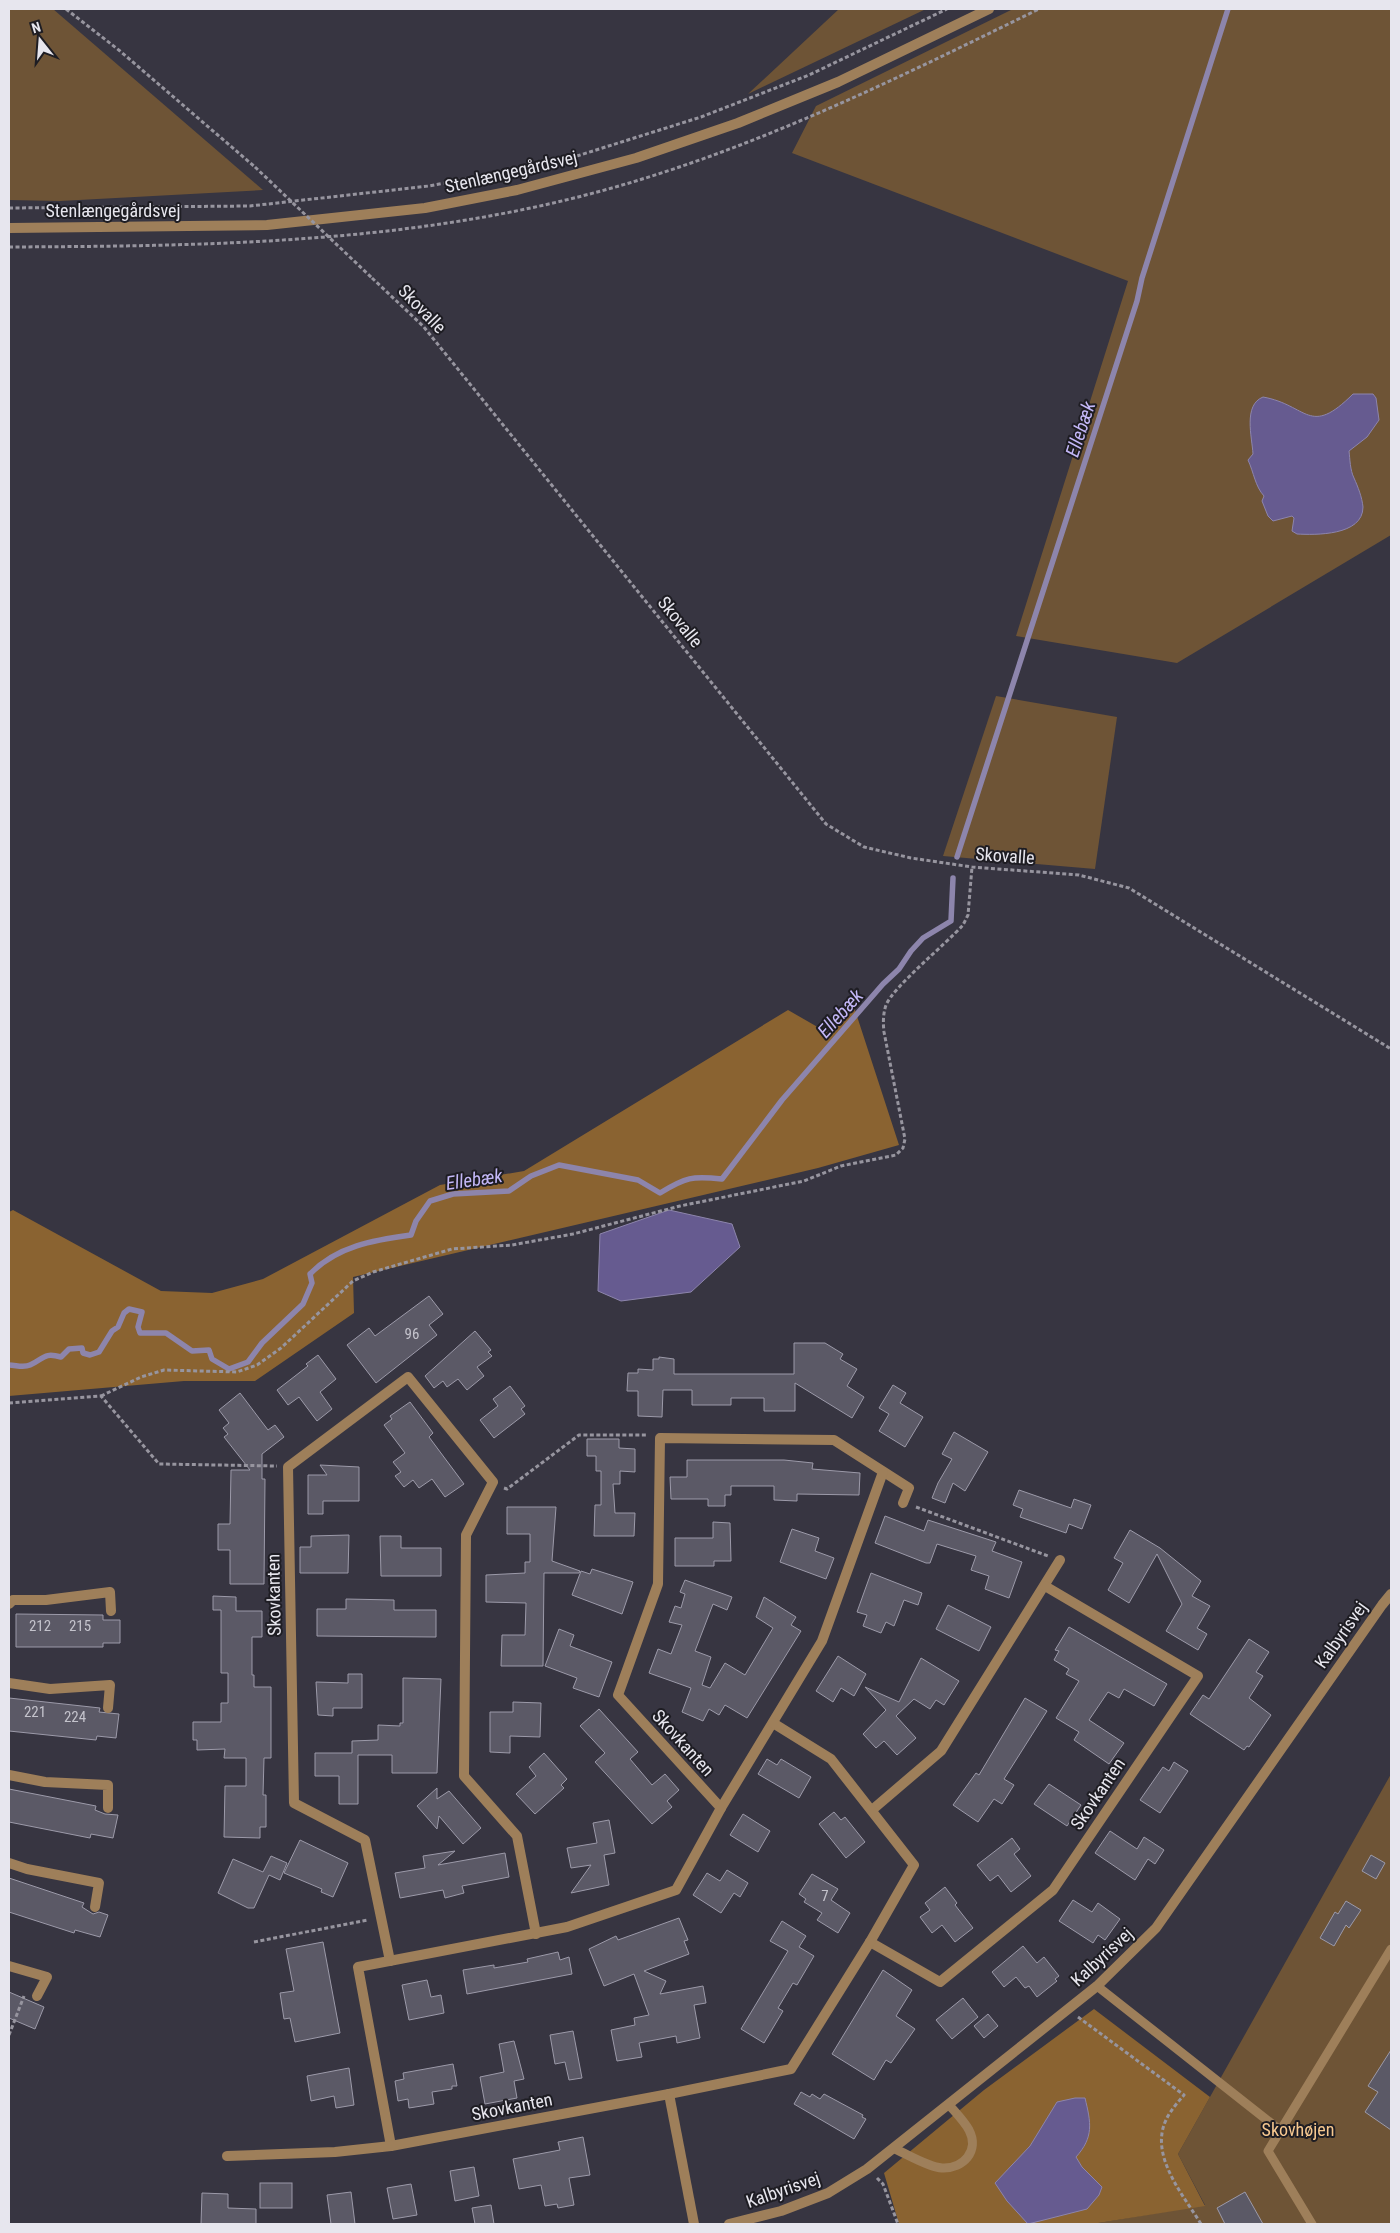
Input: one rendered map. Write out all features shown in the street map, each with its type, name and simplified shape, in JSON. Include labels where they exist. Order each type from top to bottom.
[{"type":"street","name":"Stenlængegårdsvej","points":[[9,228],[267,225],[425,208],[517,190],[636,158],[738,124],[838,82],[989,9]]},
{"type":"street","points":[[288,1467],[408,1377],[493,1482],[466,1535],[464,1776],[518,1836],[536,1934]]},
{"type":"street","points":[[660,1438],[834,1440],[908,1488],[903,1503]]},
{"type":"street","name":"Skovkanten","points":[[660,1438],[658,1584],[618,1695],[721,1808]]},
{"type":"street","name":"Skovkanten","points":[[288,1467],[294,1803],[365,1840],[390,1961]]},
{"type":"street","name":"Skovkanten","points":[[391,2146],[358,1968],[567,1927],[676,1890],[721,1808],[822,1641],[883,1472]]},
{"type":"street","points":[[872,1810],[941,1750],[1060,1560]]},
{"type":"street","name":"Skovkanten","points":[[870,1942],[940,1982],[1053,1890],[1198,1676],[1045,1586]]},
{"type":"street","points":[[9,1604],[13,1600],[46,1600],[110,1592],[111,1611]]},
{"type":"street","name":"Kalbyrisvej","points":[[729,2224],[781,2211],[828,2193],[867,2169],[950,2106],[1097,1986],[1156,1928],[1391,1594]]},
{"type":"street","points":[[9,1683],[50,1689],[110,1685],[108,1708]]},
{"type":"street","name":"Skovkanten","points":[[227,2156],[335,2152],[391,2146],[791,2069],[870,1942],[914,1865],[831,1759],[773,1723]]},
{"type":"street","points":[[9,1775],[45,1782],[108,1785],[108,1808]]},
{"type":"street","points":[[9,1863],[27,1869],[99,1883],[95,1907]]},
{"type":"street","points":[[9,1966],[47,1977],[37,1996]]},
{"type":"street","points":[[669,2094],[694,2224]]},
{"type":"lane","points":[[1312,2224],[1268,2151],[1391,1949]]},
{"type":"lane","points":[[1097,1986],[1281,2131]]},
{"type":"lane","points":[[895,2149],[940,2168],[956,2167],[967,2161],[972,2147],[970,2131],[950,2106]]},
{"type":"path","name":"Skovalle","points":[[66,9],[120,51],[255,167],[423,326],[826,824],[864,847],[911,858],[972,867],[1079,875],[1129,888],[1391,1049]]},
{"type":"path","points":[[9,208],[250,206],[430,186],[561,161],[701,117],[800,78],[947,9]]},
{"type":"path","points":[[9,1403],[101,1396],[142,1377],[164,1370],[237,1372],[257,1364],[281,1348],[353,1281],[373,1272],[452,1249],[512,1245],[573,1234],[680,1206],[804,1181],[841,1166],[896,1155],[902,1148],[905,1139],[884,1032],[886,1004],[897,990],[963,925],[968,915],[972,867]]},
{"type":"path","points":[[101,1396],[158,1464],[288,1467]]},
{"type":"path","points":[[493,1482],[507,1489],[579,1435],[650,1434],[660,1438]]},
{"type":"path","points":[[903,1503],[1060,1560]]},
{"type":"path","points":[[254,1942],[381,1917]]},
{"type":"path","points":[[9,2035],[24,1996],[37,1996]]},
{"type":"path","points":[[1068,2010],[1184,2095],[1166,2120],[1162,2136],[1166,2171],[1201,2224]]},
{"type":"path","points":[[867,2169],[883,2184],[898,2224]]},
{"type":"green space","points":[[9,9],[53,9],[263,190],[60,201],[9,200]]},
{"type":"green space","points":[[839,9],[926,9],[748,94]]},
{"type":"green space","points":[[1013,9],[1391,9],[1391,535],[1177,663],[1016,636],[1128,281],[792,153],[816,106]]},
{"type":"green space","points":[[996,696],[1117,717],[1095,869],[943,856]]},
{"type":"green space","name":"Skovhøjen","points":[[1391,1774],[1391,2224],[1092,2224],[1205,2205],[1178,2154]]},
{"type":"shaded area","points":[[1353,394],[1373,394],[1376,398],[1379,420],[1367,437],[1349,451],[1352,472],[1360,492],[1363,507],[1361,517],[1347,529],[1337,532],[1297,534],[1292,531],[1294,518],[1292,516],[1273,521],[1268,516],[1262,501],[1264,496],[1257,484],[1248,460],[1253,454],[1250,422],[1253,407],[1263,397],[1278,401],[1308,415],[1317,416],[1327,414]]},
{"type":"shaded area","points":[[854,1007],[899,1145],[818,1168],[353,1277],[354,1313],[255,1381],[184,1381],[9,1396],[9,1212],[13,1210],[161,1291],[212,1293],[263,1279],[440,1185],[524,1171],[788,1010],[828,1033]]},
{"type":"shaded area","points":[[669,1210],[732,1224],[740,1247],[691,1292],[621,1301],[598,1291],[600,1234]]},
{"type":"shaded area","points":[[1094,2009],[1210,2097],[1178,2154],[1205,2206],[1092,2224],[899,2224],[884,2173],[984,2090]]},
{"type":"shaded area","points":[[1085,2098],[1090,2122],[1086,2143],[1076,2157],[1082,2167],[1102,2187],[1099,2195],[1087,2209],[1028,2224],[1007,2201],[995,2183],[1030,2146],[1057,2102]]},
{"type":"building","points":[[429,1296],[443,1314],[429,1325],[437,1335],[376,1383],[347,1345],[369,1328],[375,1336]]},
{"type":"building","points":[[475,1331],[491,1350],[488,1352],[492,1356],[477,1367],[484,1376],[467,1390],[458,1379],[447,1387],[443,1381],[434,1388],[425,1376]]},
{"type":"building","points":[[794,1343],[825,1343],[843,1354],[840,1359],[857,1369],[847,1386],[864,1397],[852,1418],[795,1383],[795,1411],[764,1411],[764,1398],[731,1398],[731,1405],[692,1405],[692,1390],[663,1390],[662,1417],[638,1416],[638,1391],[627,1391],[628,1373],[638,1373],[638,1369],[653,1370],[653,1359],[659,1359],[659,1357],[674,1359],[674,1374],[794,1374]]},
{"type":"building","points":[[318,1355],[336,1379],[320,1392],[332,1409],[317,1421],[299,1397],[288,1405],[277,1390],[308,1366],[306,1364]]},
{"type":"building","points":[[893,1385],[906,1393],[900,1403],[923,1417],[905,1447],[879,1431],[889,1414],[879,1408]]},
{"type":"building","points":[[510,1386],[525,1406],[521,1409],[525,1414],[494,1438],[480,1420],[498,1406],[493,1399]]},
{"type":"building","points":[[240,1393],[268,1430],[275,1425],[284,1437],[262,1454],[262,1479],[265,1479],[264,1584],[230,1584],[230,1550],[218,1550],[218,1524],[230,1524],[231,1470],[250,1470],[224,1437],[228,1434],[223,1428],[229,1423],[219,1410]]},
{"type":"building","points":[[410,1402],[433,1433],[429,1437],[464,1484],[445,1497],[432,1479],[419,1488],[413,1480],[404,1487],[395,1476],[401,1472],[393,1462],[405,1453],[384,1425],[392,1419],[390,1416]]},
{"type":"building","points":[[954,1432],[988,1452],[965,1491],[953,1483],[945,1503],[932,1498],[938,1483],[952,1459],[942,1454]]},
{"type":"building","points":[[587,1439],[619,1439],[619,1448],[635,1449],[635,1472],[620,1471],[620,1484],[613,1484],[615,1513],[635,1513],[634,1536],[594,1536],[595,1505],[601,1505],[601,1471],[596,1471],[596,1456],[587,1456]]},
{"type":"building","points":[[687,1460],[784,1460],[813,1463],[812,1469],[860,1473],[859,1495],[797,1494],[797,1501],[774,1500],[774,1486],[731,1486],[731,1495],[725,1495],[725,1506],[708,1506],[708,1499],[671,1499],[670,1477],[687,1477]]},
{"type":"building","points":[[320,1465],[359,1467],[359,1501],[323,1501],[323,1514],[308,1514],[308,1475],[327,1475]]},
{"type":"building","points":[[1019,1490],[1071,1508],[1074,1499],[1091,1505],[1082,1529],[1069,1524],[1066,1533],[1020,1517],[1023,1509],[1013,1505]]},
{"type":"building","points":[[507,1507],[556,1507],[552,1561],[580,1571],[579,1573],[544,1573],[543,1666],[501,1666],[502,1635],[525,1635],[526,1603],[486,1602],[486,1575],[525,1573],[525,1562],[530,1562],[530,1534],[507,1534]]},
{"type":"building","points":[[885,1516],[924,1531],[928,1520],[996,1542],[992,1551],[1022,1562],[1009,1598],[985,1589],[989,1576],[971,1570],[976,1556],[937,1544],[930,1563],[926,1563],[875,1543]]},
{"type":"building","points":[[713,1522],[730,1523],[731,1561],[714,1561],[714,1566],[675,1566],[675,1538],[713,1538]]},
{"type":"building","points":[[792,1529],[819,1538],[815,1551],[834,1558],[826,1579],[780,1562]]},
{"type":"building","points":[[1130,1530],[1160,1548],[1201,1581],[1192,1596],[1210,1606],[1197,1628],[1207,1634],[1198,1650],[1166,1631],[1182,1604],[1157,1554],[1129,1603],[1108,1590],[1123,1563],[1114,1558]]},
{"type":"building","points":[[349,1535],[348,1573],[300,1573],[300,1547],[311,1547],[311,1536]]},
{"type":"building","points":[[380,1536],[401,1536],[401,1548],[441,1548],[441,1576],[381,1576]]},
{"type":"building","points":[[592,1569],[633,1582],[622,1614],[572,1595],[581,1571],[590,1574]]},
{"type":"building","points":[[871,1573],[922,1593],[918,1605],[904,1600],[894,1626],[886,1622],[881,1633],[863,1626],[867,1615],[857,1612]]},
{"type":"building","points":[[685,1580],[732,1597],[727,1610],[713,1604],[695,1651],[711,1657],[702,1685],[710,1688],[725,1663],[745,1675],[773,1628],[756,1617],[764,1597],[796,1617],[791,1625],[801,1631],[747,1718],[725,1705],[719,1715],[709,1709],[703,1721],[682,1712],[691,1688],[649,1673],[658,1649],[671,1654],[682,1625],[669,1622],[675,1606],[681,1608],[685,1594],[680,1592]]},
{"type":"building","points":[[213,1596],[236,1597],[236,1611],[262,1611],[262,1637],[252,1637],[252,1675],[254,1675],[254,1687],[271,1687],[271,1758],[264,1758],[263,1795],[266,1795],[266,1827],[260,1827],[260,1838],[224,1837],[225,1786],[246,1786],[246,1758],[224,1758],[225,1749],[197,1750],[197,1740],[193,1740],[193,1722],[221,1722],[221,1703],[228,1703],[228,1673],[221,1673],[221,1610],[213,1610]]},
{"type":"building","points":[[346,1599],[394,1600],[394,1610],[436,1610],[436,1637],[317,1636],[317,1609],[346,1609]]},
{"type":"building","points":[[948,1605],[991,1627],[979,1651],[936,1629]]},
{"type":"building","points":[[16,1614],[103,1615],[103,1620],[120,1620],[120,1643],[103,1643],[103,1647],[16,1647]]},
{"type":"building","points":[[1069,1627],[1167,1684],[1154,1706],[1124,1689],[1119,1698],[1108,1692],[1089,1720],[1124,1743],[1109,1764],[1074,1740],[1079,1732],[1056,1718],[1079,1681],[1066,1674],[1069,1669],[1054,1660],[1059,1651],[1055,1650]]},
{"type":"building","points":[[559,1629],[574,1635],[570,1646],[612,1662],[599,1697],[573,1688],[577,1678],[545,1666]]},
{"type":"building","points":[[1249,1639],[1269,1652],[1256,1672],[1263,1676],[1249,1698],[1271,1715],[1249,1747],[1247,1746],[1244,1750],[1190,1714],[1203,1695],[1209,1699]]},
{"type":"building","points":[[838,1656],[866,1674],[854,1696],[841,1688],[833,1702],[816,1691]]},
{"type":"building","points":[[921,1658],[959,1681],[944,1705],[936,1700],[930,1709],[914,1699],[896,1716],[916,1738],[897,1755],[884,1741],[876,1748],[863,1734],[886,1710],[865,1687],[899,1702]]},
{"type":"building","points":[[348,1674],[362,1674],[362,1708],[333,1708],[333,1716],[318,1715],[316,1682],[348,1683]]},
{"type":"building","points":[[403,1678],[441,1679],[437,1773],[392,1773],[392,1755],[358,1755],[358,1804],[339,1804],[339,1776],[315,1776],[315,1753],[352,1753],[352,1741],[378,1740],[378,1725],[400,1726],[400,1723],[403,1723]]},
{"type":"building","points":[[9,1698],[100,1708],[99,1712],[119,1714],[116,1738],[97,1736],[96,1740],[9,1731]]},
{"type":"building","points":[[1025,1698],[1047,1711],[1004,1779],[1014,1785],[1002,1804],[994,1799],[978,1822],[953,1805],[976,1773],[979,1775]]},
{"type":"building","points":[[513,1702],[541,1703],[540,1737],[510,1736],[510,1753],[490,1752],[490,1712],[513,1712]]},
{"type":"building","points":[[599,1709],[638,1752],[630,1759],[652,1785],[665,1774],[679,1790],[667,1801],[672,1807],[652,1824],[595,1762],[605,1753],[580,1726]]},
{"type":"building","points":[[544,1753],[567,1779],[561,1785],[564,1788],[535,1814],[516,1794],[536,1776],[529,1767]]},
{"type":"building","points":[[767,1759],[777,1765],[781,1759],[811,1777],[799,1798],[758,1774]]},
{"type":"building","points":[[1174,1762],[1188,1771],[1160,1813],[1140,1800],[1163,1767],[1169,1771]]},
{"type":"building","points":[[1049,1784],[1081,1805],[1067,1826],[1034,1804]]},
{"type":"building","points":[[437,1788],[437,1799],[449,1791],[481,1828],[463,1844],[439,1816],[437,1829],[417,1806]]},
{"type":"building","points":[[9,1789],[96,1806],[95,1810],[105,1814],[118,1815],[113,1838],[91,1834],[90,1838],[9,1822]]},
{"type":"building","points":[[834,1812],[841,1820],[845,1817],[865,1842],[846,1858],[819,1824]]},
{"type":"building","points":[[743,1814],[770,1831],[758,1852],[730,1835]]},
{"type":"building","points":[[609,1820],[615,1853],[604,1855],[609,1885],[571,1893],[591,1865],[571,1868],[567,1848],[597,1843],[593,1823]]},
{"type":"building","points":[[1110,1831],[1137,1849],[1144,1837],[1164,1850],[1155,1864],[1148,1859],[1135,1880],[1095,1853]]},
{"type":"building","points":[[1012,1838],[1020,1849],[1014,1854],[1031,1876],[1011,1892],[998,1875],[990,1881],[977,1865]]},
{"type":"building","points":[[300,1840],[348,1863],[333,1897],[321,1892],[322,1889],[284,1873]]},
{"type":"building","points":[[455,1851],[438,1865],[505,1853],[509,1877],[462,1886],[464,1893],[445,1898],[443,1890],[400,1898],[395,1873],[425,1868],[423,1856]]},
{"type":"building","points":[[1371,1855],[1385,1863],[1376,1879],[1362,1871]]},
{"type":"building","points":[[271,1856],[287,1863],[280,1880],[269,1875],[254,1908],[248,1908],[218,1893],[233,1859],[263,1872]]},
{"type":"building","points":[[727,1870],[748,1883],[740,1897],[734,1893],[721,1913],[693,1895],[707,1873],[720,1881]]},
{"type":"building","points":[[812,1874],[838,1889],[831,1900],[850,1913],[838,1933],[817,1920],[822,1913],[804,1902],[806,1899],[799,1894]]},
{"type":"building","points":[[9,1878],[84,1903],[82,1907],[93,1914],[99,1912],[108,1915],[100,1937],[75,1930],[74,1933],[9,1912]]},
{"type":"building","points":[[945,1887],[957,1903],[955,1905],[973,1928],[955,1942],[942,1925],[932,1933],[920,1917],[930,1910],[925,1903]]},
{"type":"building","points":[[1073,1900],[1092,1912],[1098,1903],[1120,1919],[1105,1940],[1098,1935],[1093,1943],[1059,1921]]},
{"type":"building","points":[[1346,1901],[1361,1910],[1349,1928],[1346,1925],[1334,1946],[1320,1938],[1335,1912],[1338,1914]]},
{"type":"building","points":[[679,1918],[688,1940],[684,1941],[689,1954],[644,1971],[666,1981],[660,1994],[703,1986],[706,2003],[694,2005],[700,2038],[677,2043],[676,2036],[639,2043],[642,2057],[617,2061],[611,2030],[635,2025],[634,2018],[649,2015],[634,1974],[604,1986],[589,1949],[616,1936],[618,1940]]},
{"type":"building","points":[[782,1921],[806,1936],[799,1947],[814,1956],[797,1985],[793,1983],[778,2008],[783,2011],[764,2043],[741,2029],[788,1951],[770,1941]]},
{"type":"building","points":[[323,1942],[340,2033],[295,2042],[290,2018],[284,2019],[280,1993],[294,1991],[286,1949]]},
{"type":"building","points":[[1023,1946],[1037,1963],[1044,1957],[1059,1976],[1055,1979],[1057,1981],[1037,1997],[1029,1986],[1025,1988],[1016,1977],[1004,1987],[992,1972]]},
{"type":"building","points":[[558,1952],[560,1960],[569,1957],[572,1974],[467,1994],[463,1970],[494,1965],[494,1968],[528,1962],[527,1959]]},
{"type":"building","points":[[883,1970],[912,1990],[896,2016],[915,2029],[891,2063],[886,2060],[874,2080],[832,2054]]},
{"type":"building","points":[[427,1980],[431,1997],[441,1995],[444,2013],[409,2020],[402,1985]]},
{"type":"building","points":[[9,1992],[44,2007],[35,2029],[9,2018]]},
{"type":"building","points":[[963,1998],[978,2017],[952,2039],[936,2020]]},
{"type":"building","points":[[988,2014],[998,2026],[984,2038],[974,2026]]},
{"type":"building","points":[[573,2031],[582,2078],[569,2080],[565,2062],[555,2064],[550,2035]]},
{"type":"building","points":[[514,2041],[524,2079],[514,2081],[517,2098],[485,2104],[480,2077],[504,2072],[499,2044]]},
{"type":"building","points":[[1391,2050],[1391,2130],[1365,2112],[1378,2092],[1368,2086]]},
{"type":"building","points":[[453,2064],[457,2086],[452,2086],[452,2089],[432,2092],[434,2104],[409,2108],[408,2099],[398,2101],[395,2081],[404,2079],[403,2073]]},
{"type":"building","points":[[349,2068],[354,2105],[336,2108],[334,2096],[311,2101],[307,2076]]},
{"type":"building","points":[[801,2092],[810,2097],[812,2094],[820,2099],[824,2094],[863,2115],[862,2117],[866,2119],[854,2139],[794,2104]]},
{"type":"building","points":[[583,2137],[590,2175],[569,2178],[574,2205],[558,2208],[557,2204],[545,2206],[541,2185],[519,2189],[513,2159],[560,2150],[558,2142]]},
{"type":"building","points":[[474,2167],[479,2196],[455,2201],[450,2171]]},
{"type":"building","points":[[260,2183],[292,2183],[292,2208],[260,2208]]},
{"type":"building","points":[[411,2184],[417,2215],[393,2219],[387,2188]]},
{"type":"building","points":[[351,2192],[355,2224],[331,2224],[327,2195]]},
{"type":"building","points":[[1245,2192],[1263,2224],[1225,2224],[1217,2208]]},
{"type":"building","points":[[202,2193],[228,2194],[228,2208],[256,2209],[256,2224],[201,2224]]},
{"type":"building","points":[[491,2205],[494,2224],[475,2224],[472,2208]]},
{"type":"waterway","name":"Ellebæk","points":[[957,857],[1137,301],[1142,278],[1228,9]]},
{"type":"waterway","name":"Ellebæk","points":[[9,1365],[30,1365],[51,1355],[61,1357],[69,1349],[82,1348],[83,1353],[90,1355],[99,1352],[112,1331],[118,1327],[124,1313],[129,1309],[142,1312],[138,1327],[140,1333],[166,1333],[192,1351],[209,1350],[212,1359],[229,1369],[248,1362],[262,1343],[303,1304],[312,1283],[310,1274],[321,1264],[357,1246],[383,1239],[411,1235],[416,1221],[430,1201],[453,1194],[509,1191],[531,1176],[559,1165],[638,1180],[660,1193],[690,1179],[722,1179],[782,1100],[883,984],[899,969],[911,951],[923,938],[951,921],[953,878]]}]
